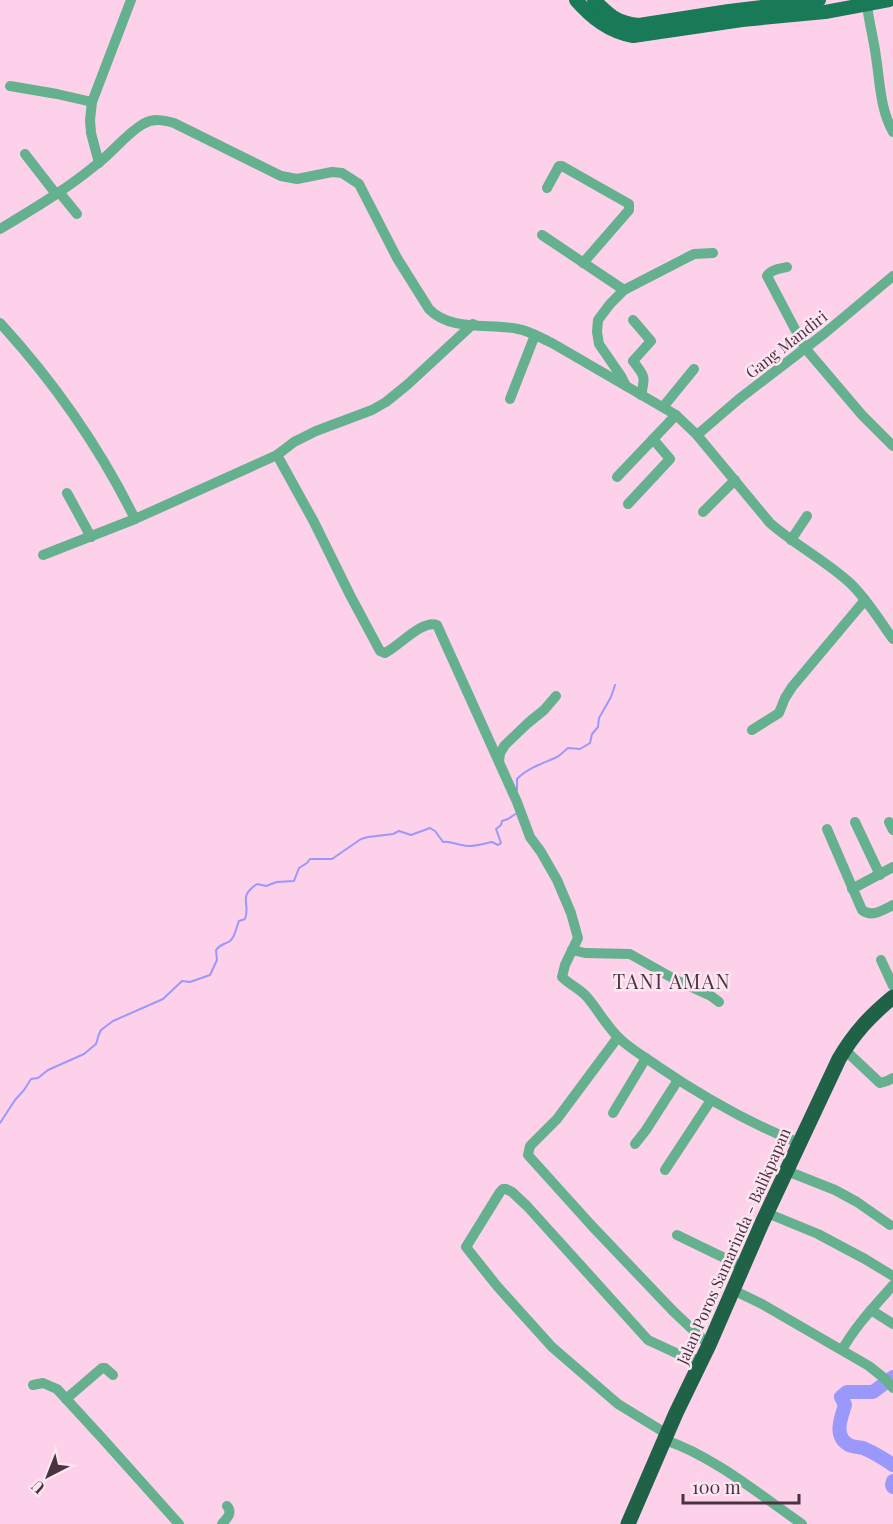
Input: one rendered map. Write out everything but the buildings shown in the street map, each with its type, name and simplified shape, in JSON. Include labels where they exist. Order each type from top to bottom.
[{"type":"highway","name":"Jalan Poros Samarinda - Balikpapan","points":[[628,1524],[766,1213],[844,1050],[872,1014],[893,997]]},
{"type":"main road","points":[[576,0],[606,27],[633,36],[843,4],[867,5],[889,0]]},
{"type":"main road","points":[[594,0],[618,21],[639,25],[819,0]]},
{"type":"street","points":[[99,163],[91,133],[92,102],[131,0]]},
{"type":"street","points":[[867,5],[890,126]]},
{"type":"street","points":[[10,86],[92,102]]},
{"type":"street","points":[[0,229],[58,193],[99,163],[144,124],[162,119],[281,177],[297,179],[332,172],[342,173],[359,184],[397,258],[435,316],[452,323],[520,329],[535,335],[676,415],[697,435],[770,523],[849,582],[893,639]]},
{"type":"street","points":[[25,154],[77,214]]},
{"type":"street","points":[[547,188],[559,166],[562,166],[629,204],[629,210],[583,263]]},
{"type":"street","points":[[542,235],[624,290]]},
{"type":"street","points":[[626,386],[599,344],[597,324],[601,316],[624,290],[694,254],[713,253]]},
{"type":"street","points":[[787,267],[772,271],[767,276],[805,348],[862,415],[893,446]]},
{"type":"street","name":"Gang Mandiri","points":[[697,435],[738,399],[893,276]]},
{"type":"street","points":[[633,320],[651,340],[633,362],[644,379],[641,395]]},
{"type":"street","points":[[0,323],[47,379],[93,442],[135,519]]},
{"type":"street","points":[[43,555],[135,519],[277,455],[316,430],[372,410],[407,385],[473,324]]},
{"type":"street","points":[[510,399],[535,335]]},
{"type":"street","points":[[663,407],[694,369]]},
{"type":"street","points":[[617,477],[676,415]]},
{"type":"street","points":[[628,504],[670,459],[653,439]]},
{"type":"street","points":[[277,455],[380,651],[387,652],[423,626],[436,624],[517,802],[530,837],[552,870],[563,893],[577,935],[577,942],[565,965],[562,977],[589,999],[618,1037],[646,1058],[740,1117],[799,1143]]},
{"type":"street","points":[[703,512],[735,480]]},
{"type":"street","points":[[67,493],[91,537]]},
{"type":"street","points":[[791,540],[807,516]]},
{"type":"street","points":[[752,730],[778,713],[792,687],[865,600]]},
{"type":"street","points":[[499,763],[500,753],[505,745],[556,696]]},
{"type":"street","points":[[855,822],[880,875]]},
{"type":"street","points":[[827,829],[859,905],[865,913],[871,915],[893,905]]},
{"type":"street","points":[[852,889],[893,867]]},
{"type":"street","points":[[572,950],[636,956],[719,1002]]},
{"type":"street","points":[[880,960],[893,986]]},
{"type":"street","points":[[618,1037],[557,1119],[530,1146],[528,1155],[592,1226],[709,1345]]},
{"type":"street","points":[[844,1050],[880,1083],[893,1078]]},
{"type":"street","points":[[613,1113],[646,1058]]},
{"type":"street","points":[[635,1144],[678,1080]]},
{"type":"street","points":[[665,1170],[711,1100]]},
{"type":"street","points":[[787,1171],[835,1190],[890,1225]]},
{"type":"street","points":[[701,1361],[669,1351],[648,1340],[527,1206],[509,1190],[503,1189],[500,1192],[466,1247],[552,1347],[618,1404],[666,1437],[718,1466],[802,1524]]},
{"type":"street","points":[[766,1213],[818,1234],[893,1276]]},
{"type":"street","points":[[677,1235],[743,1267]]},
{"type":"street","points":[[842,1350],[849,1338],[893,1285]]},
{"type":"street","points":[[733,1290],[869,1366],[893,1388]]},
{"type":"street","points":[[871,1310],[893,1324]]},
{"type":"street","points":[[66,1399],[102,1368],[113,1375]]},
{"type":"street","points":[[33,1385],[43,1383],[57,1389],[178,1524]]},
{"type":"street","points":[[222,1524],[231,1513],[227,1506]]},
{"type":"waterway","points":[[517,790],[517,779],[526,772],[557,757],[568,748],[580,749],[590,743],[615,685]]},
{"type":"waterway","points":[[0,1123],[31,1079],[38,1078],[48,1070],[84,1054],[96,1044],[101,1030],[113,1021],[163,999],[182,981],[190,982],[210,975],[217,960],[216,950],[232,939],[239,921],[245,919],[246,897],[257,884],[266,886],[277,882],[294,881],[299,868],[310,859],[332,859],[361,839],[399,831],[411,835],[430,828],[443,842],[466,846],[492,842],[498,845],[501,843],[496,829],[502,821],[517,813]]},
{"type":"waterway","points":[[893,1377],[873,1392],[847,1392],[841,1397],[845,1405],[840,1426],[841,1437],[849,1445],[866,1449],[893,1465]]},
{"type":"waterway","points":[[893,1481],[893,1487]]},
{"type":"district","name":"TANI AMAN","points":[[672,980]]}]
